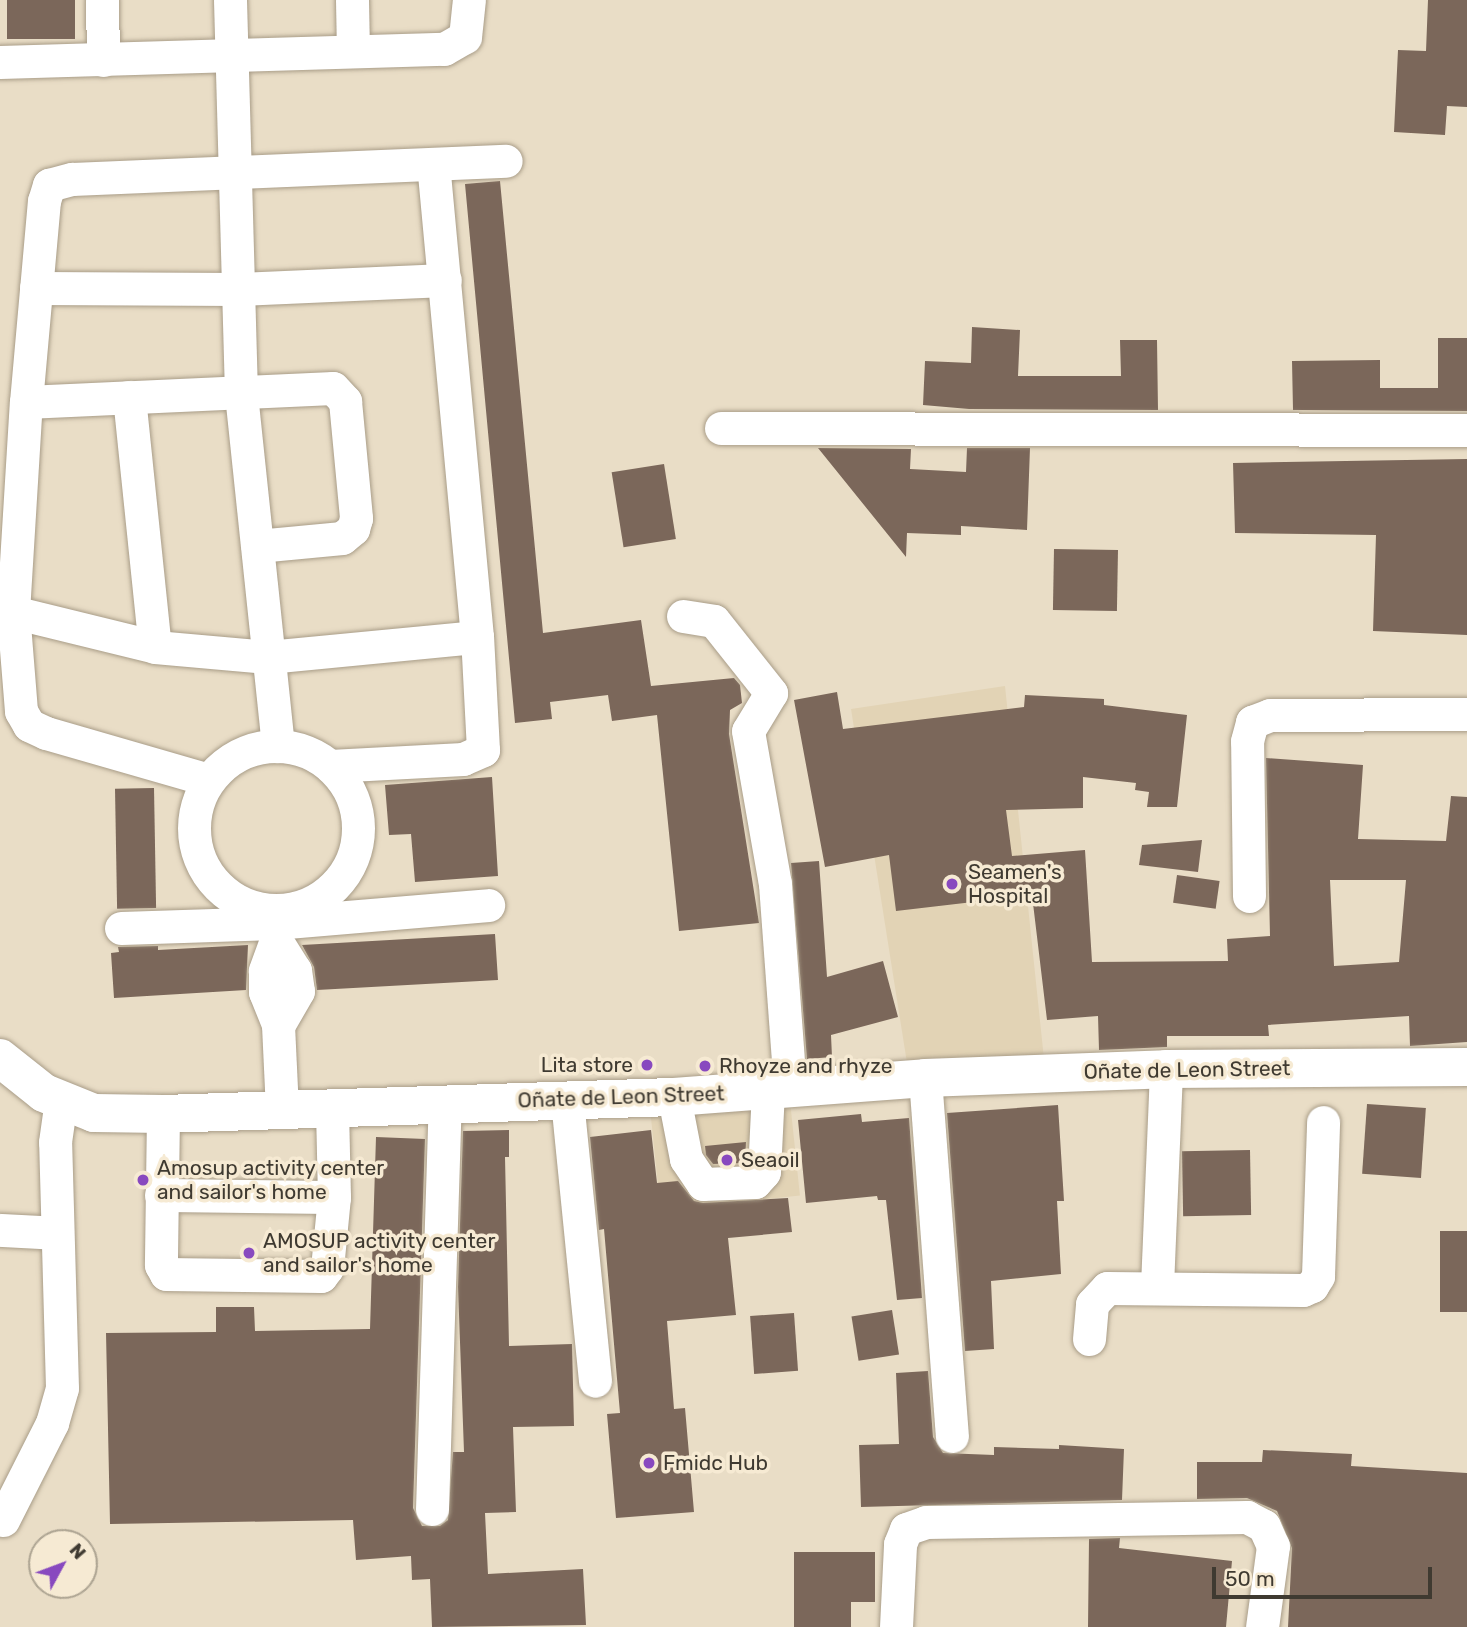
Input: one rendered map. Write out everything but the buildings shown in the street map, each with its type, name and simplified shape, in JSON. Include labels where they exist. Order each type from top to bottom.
[{"type":"main road","name":"Oñate de Leon Street","points":[[0,1058],[44,1093],[94,1113],[163,1114],[674,1097],[925,1078],[1166,1069],[1467,1067]]},
{"type":"street","points":[[102,0],[103,60]]},
{"type":"street","points":[[229,0],[241,394],[278,746]]},
{"type":"street","points":[[352,0],[353,51]]},
{"type":"street","points":[[0,62],[424,51],[458,45],[465,37],[469,0]]},
{"type":"street","points":[[209,779],[29,725],[20,711],[13,612],[26,402],[44,201],[49,185],[56,181],[506,161]]},
{"type":"street","points":[[330,766],[476,756],[483,743],[477,637],[433,164]]},
{"type":"street","points":[[36,288],[239,289],[445,280]]},
{"type":"street","points":[[26,402],[333,388],[345,401],[356,518],[353,530],[342,538],[257,546]]},
{"type":"street","points":[[129,397],[155,647]]},
{"type":"street","points":[[722,428],[1467,430]]},
{"type":"street","points":[[13,612],[155,647],[268,657],[477,637]]},
{"type":"street","points":[[674,1097],[685,1159],[703,1184],[755,1182],[764,1172],[779,1090],[775,884],[748,731],[771,693],[714,621],[682,616]]},
{"type":"street","points":[[1249,896],[1247,741],[1252,722],[1270,715],[1467,714]]},
{"type":"street","points":[[275,925],[325,894],[345,873],[356,846],[357,817],[351,798],[330,766],[306,752],[278,746],[252,749],[228,761],[209,779],[197,802],[193,826],[207,873],[224,892],[275,925],[295,970],[298,991],[278,1025],[282,1111]]},
{"type":"street","points":[[121,928],[275,925],[488,905]]},
{"type":"street","points":[[1157,1286],[1166,1069]]},
{"type":"street","points":[[925,1078],[952,1436]]},
{"type":"street","points":[[3,1520],[52,1423],[62,1388],[55,1142],[61,1100]]},
{"type":"street","points":[[567,1100],[595,1381]]},
{"type":"street","points":[[432,1508],[445,1105]]},
{"type":"street","points":[[163,1114],[161,1265],[166,1274],[321,1276],[327,1268],[334,1197],[332,1109]]},
{"type":"street","points":[[1090,1339],[1098,1294],[1107,1287],[1303,1290],[1312,1286],[1318,1276],[1323,1122]]},
{"type":"street","points":[[161,1195],[334,1197]]},
{"type":"street","points":[[0,1230],[57,1233]]},
{"type":"street","points":[[896,1627],[901,1544],[906,1530],[926,1522],[1247,1517],[1264,1526],[1273,1546],[1262,1627]]},
{"type":"shaded area","name":"Seamen's Hospital","points":[[1005,686],[1044,1059],[907,1063],[851,709]]},
{"type":"shaded area","points":[[790,1101],[800,1195],[661,1210],[651,1116]]},
{"type":"place","name":"Seamen's Hospital","points":[[952,884]]},
{"type":"place","name":"Lita store","points":[[647,1065]]},
{"type":"place","name":"Rhoyze and rhyze","points":[[705,1066]]},
{"type":"place","name":"Seaoil","points":[[727,1160]]},
{"type":"place","name":"Amosup activity center and sailor's home","points":[[143,1180]]},
{"type":"place","name":"AMOSUP activity center and sailor's home","points":[[249,1253]]},
{"type":"place","name":"Fmidc Hub","points":[[649,1463]]}]
